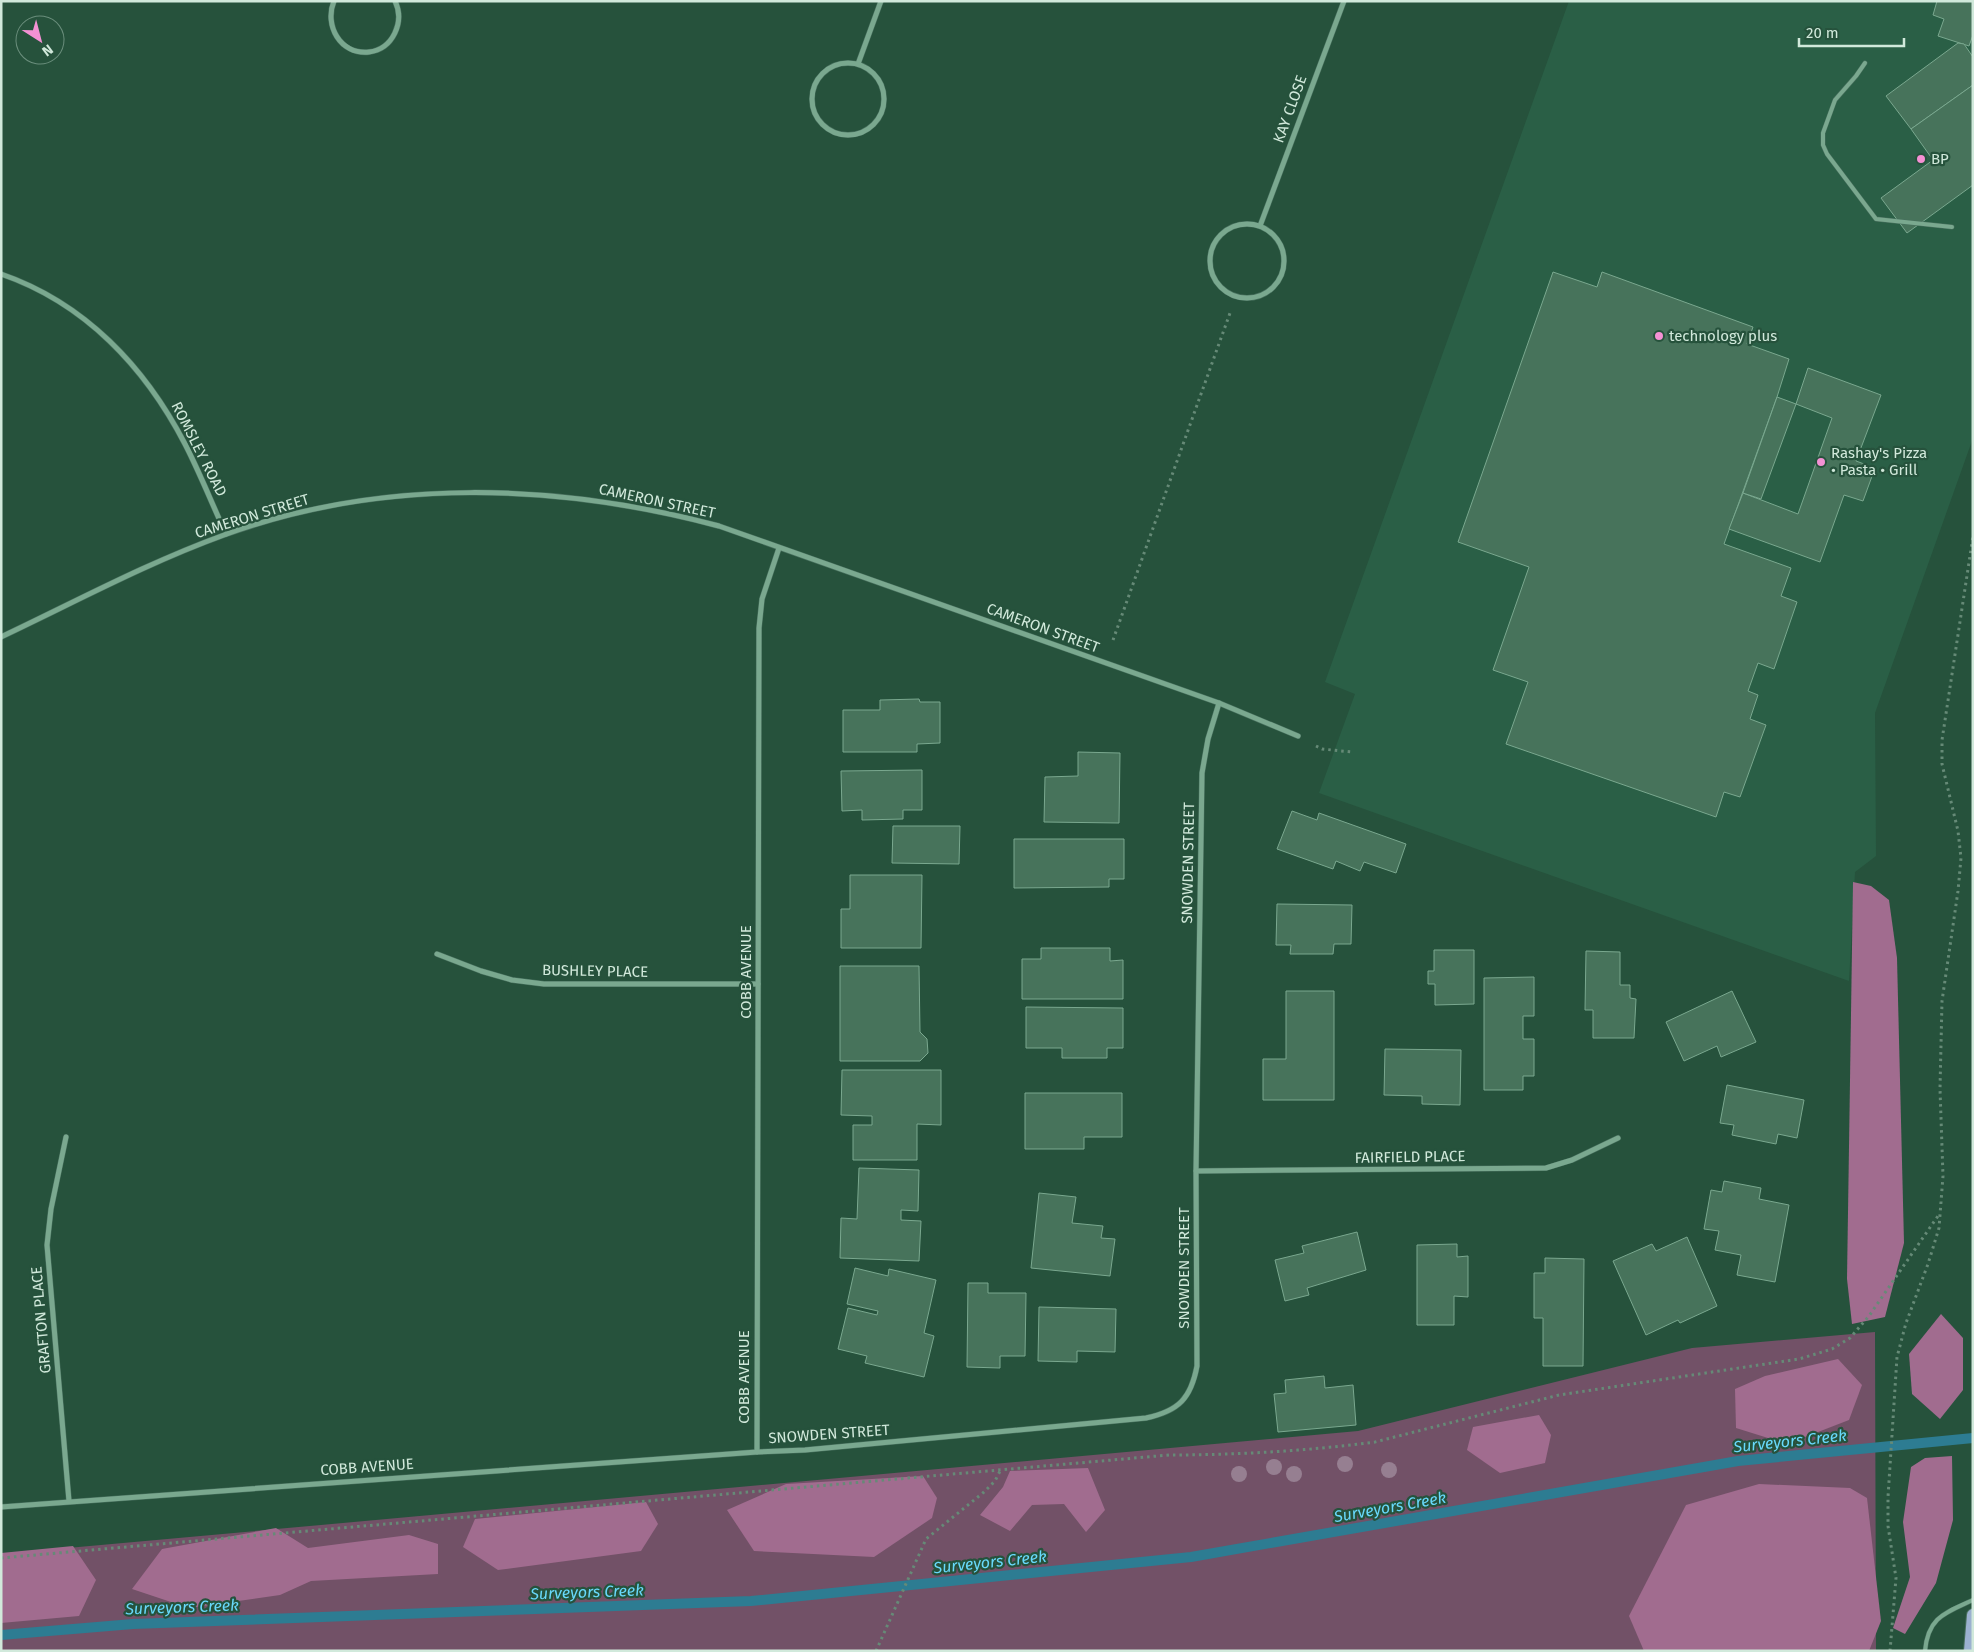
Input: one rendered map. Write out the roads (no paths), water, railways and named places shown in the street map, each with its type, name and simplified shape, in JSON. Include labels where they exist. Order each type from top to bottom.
[{"type":"main road","points":[[1970,1651],[1973,1615]]},
{"type":"street","points":[[334,1],[330,19],[332,30],[338,39],[356,51],[368,52],[380,49],[389,42],[396,32],[399,20],[395,1]]},
{"type":"street","points":[[858,64],[881,1]]},
{"type":"street","name":"KAY CLOSE","points":[[1260,226],[1344,1]]},
{"type":"street","points":[[846,62],[858,64],[869,69],[878,77],[883,87],[883,111],[869,129],[847,136],[834,134],[824,127],[816,117],[812,106],[812,93],[816,82],[823,72],[834,65],[846,62]]},
{"type":"street","points":[[1237,225],[1260,226],[1271,233],[1279,242],[1284,255],[1284,268],[1280,280],[1261,296],[1248,299],[1236,297],[1225,292],[1216,283],[1211,273],[1212,249],[1217,239],[1237,225]]},
{"type":"street","name":"ROMSLEY ROAD","points":[[1,274],[38,289],[62,302],[105,335],[139,372],[159,399],[186,446],[226,534]]},
{"type":"street","name":"CAMERON STREET","points":[[1,638],[164,558],[226,534],[302,512],[355,502],[445,493],[490,492],[579,498],[648,509],[719,526],[1220,703],[1298,736]]},
{"type":"street","name":"COBB AVENUE","points":[[1,1507],[757,1452],[759,628],[762,599],[779,548]]},
{"type":"street","name":"SNOWDEN STREET","points":[[757,1452],[806,1450],[1146,1418],[1161,1415],[1187,1397],[1194,1384],[1197,1366],[1196,1171],[1202,773],[1208,739],[1220,703]]},
{"type":"street","name":"BUSHLEY PLACE","points":[[437,954],[481,971],[512,980],[544,984],[758,984]]},
{"type":"street","name":"GRAFTON PLACE","points":[[66,1137],[51,1209],[47,1245],[69,1501]]},
{"type":"street","name":"FAIRFIELD PLACE","points":[[1196,1171],[1546,1168],[1572,1160],[1618,1138]]},
{"type":"lane","points":[[1865,63],[1835,100],[1823,133],[1823,145],[1827,154],[1876,219],[1952,227]]},
{"type":"lane","points":[[1925,1651],[1928,1631],[1934,1622],[1945,1613],[1973,1600]]},
{"type":"waterway","name":"Surveyors Creek","points":[[1,1635],[133,1624],[751,1601],[1191,1557],[1738,1461],[1973,1438]]},
{"type":"place","name":"BP","points":[[1921,159]]},
{"type":"place","name":"technology plus","points":[[1659,336]]},
{"type":"place","name":"Rashay's Pizza • Pasta • Grill","points":[[1821,462]]}]
